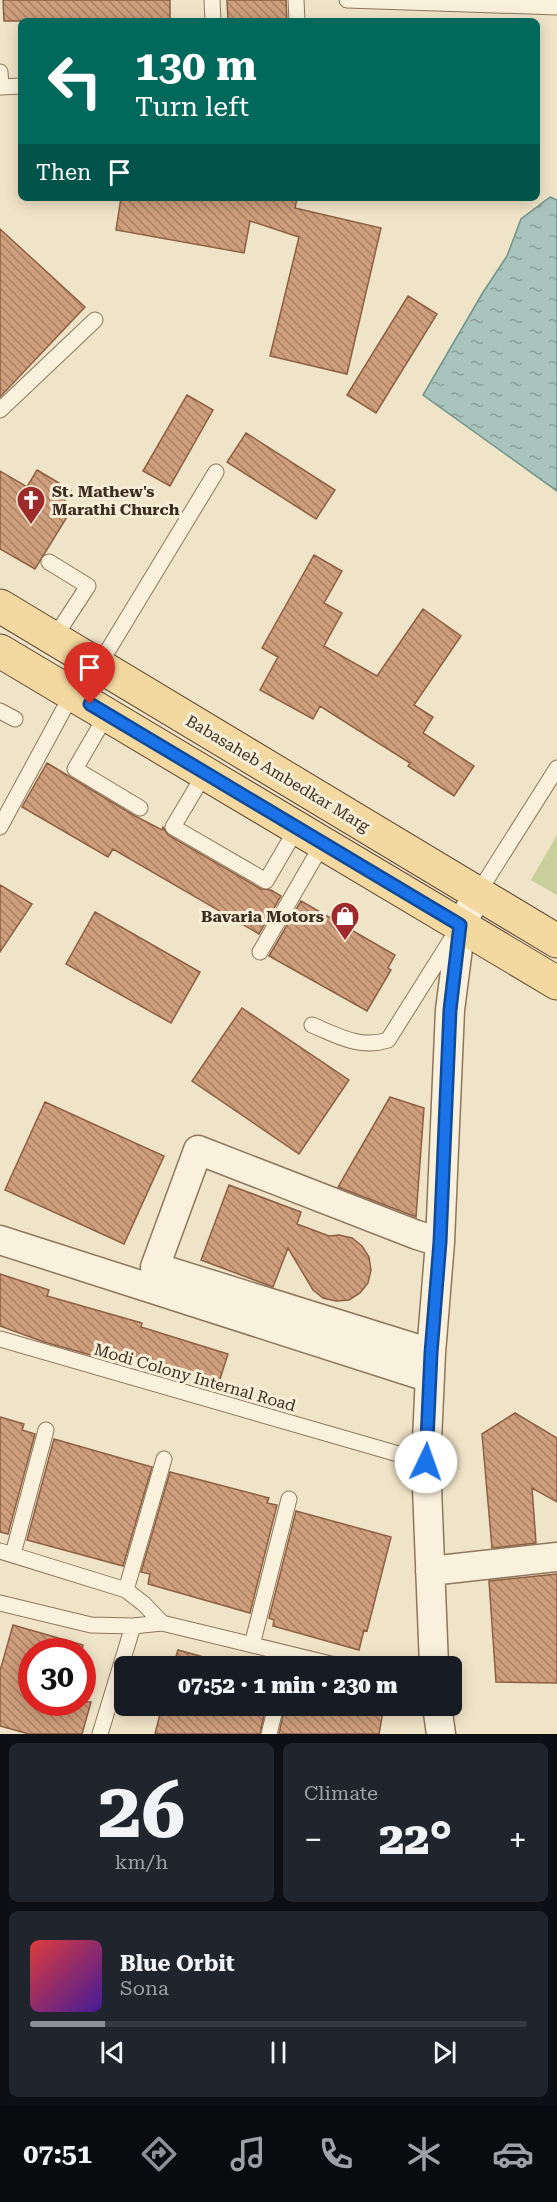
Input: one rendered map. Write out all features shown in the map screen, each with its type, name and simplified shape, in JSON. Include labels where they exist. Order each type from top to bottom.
[{"type":"main road","name":"Babasaheb Ambedkar Marg","points":[[0,606],[557,941]]},
{"type":"main road","points":[[0,651],[557,983]]},
{"type":"street","points":[[434,1656],[426,1462],[430,1366],[440,1242],[450,1010],[460,925],[478,893]]},
{"type":"street","points":[[430,1366],[155,1267],[198,1150],[440,1242]]},
{"type":"street","points":[[0,1239],[430,1366]]},
{"type":"street","points":[[430,1571],[557,1557]]},
{"type":"street","points":[[438,1716],[441,1734]]},
{"type":"lane","points":[[212,0],[213,18]]},
{"type":"lane","points":[[296,0],[297,18]]},
{"type":"lane","points":[[347,0],[557,7]]},
{"type":"lane","points":[[0,72],[1,87],[18,86]]},
{"type":"lane","points":[[0,410],[95,320]]},
{"type":"lane","points":[[99,665],[216,472]]},
{"type":"lane","points":[[48,562],[87,586],[54,638]]},
{"type":"lane","points":[[0,827],[72,694]]},
{"type":"lane","points":[[0,711],[15,719]]},
{"type":"lane","points":[[107,714],[75,769],[140,807]]},
{"type":"lane","points":[[478,893],[557,768]]},
{"type":"lane","points":[[205,773],[173,827],[266,881],[310,836]]},
{"type":"lane","points":[[260,952],[310,836]]},
{"type":"lane","points":[[312,1025],[351,1042],[375,1044],[388,1040],[460,925]]},
{"type":"lane","name":"Modi Colony Internal Road","points":[[0,1340],[426,1462]]},
{"type":"lane","points":[[46,1430],[7,1552],[126,1590],[144,1604],[162,1623]]},
{"type":"lane","points":[[126,1590],[165,1459]]},
{"type":"lane","points":[[252,1645],[289,1499]]},
{"type":"lane","points":[[1,1606],[91,1625],[133,1626],[162,1623],[252,1645],[278,1656]]},
{"type":"lane","points":[[100,1734],[133,1626]]},
{"type":"lane","points":[[269,1734],[274,1716]]},
{"type":"green space","points":[[557,835],[557,895],[531,880]]},
{"type":"water","points":[[550,197],[557,200],[557,491],[423,395],[507,256],[521,219]]},
{"type":"building","points":[[3,0],[170,0],[170,18],[18,18],[18,21],[4,21]]},
{"type":"building","points":[[227,0],[286,0],[287,18],[228,18]]},
{"type":"building","points":[[121,201],[296,201],[295,208],[381,228],[347,374],[270,356],[299,237],[250,221],[244,253],[116,230]]},
{"type":"building","points":[[0,229],[85,307],[0,397]]},
{"type":"building","points":[[408,296],[437,314],[376,413],[347,395]]},
{"type":"building","points":[[187,395],[213,410],[170,486],[143,471]]},
{"type":"building","points":[[246,433],[335,490],[316,519],[227,462]]},
{"type":"building","name":"St. Mathew's Marathi Church","points":[[37,470],[71,490],[61,507],[70,512],[35,569],[0,549],[0,471],[27,487]]},
{"type":"building","points":[[314,555],[342,571],[324,603],[342,613],[324,646],[377,676],[423,609],[461,636],[414,705],[433,717],[423,733],[474,766],[454,796],[408,766],[410,763],[320,706],[313,719],[260,690],[278,657],[262,648]]},
{"type":"building","points":[[47,763],[135,816],[162,830],[163,827],[168,835],[261,889],[271,890],[281,896],[259,934],[113,849],[108,857],[22,807]]},
{"type":"building","points":[[0,885],[32,904],[0,952]]},
{"type":"building","points":[[301,901],[395,955],[388,968],[391,970],[367,1011],[269,956]]},
{"type":"building","points":[[95,912],[200,972],[171,1023],[66,964]]},
{"type":"building","points":[[242,1008],[349,1080],[299,1154],[192,1081]]},
{"type":"building","points":[[390,1097],[424,1108],[416,1217],[338,1187]]},
{"type":"building","points":[[45,1102],[164,1156],[124,1244],[5,1190]]},
{"type":"building","points":[[229,1185],[301,1212],[297,1224],[329,1236],[339,1235],[352,1238],[362,1246],[369,1257],[371,1270],[368,1283],[360,1293],[349,1300],[336,1301],[323,1298],[313,1290],[288,1248],[273,1287],[201,1260]]},
{"type":"building","points":[[0,1274],[49,1290],[47,1296],[142,1323],[141,1327],[228,1354],[219,1382],[133,1355],[130,1366],[44,1342],[0,1326]]},
{"type":"building","points":[[515,1413],[557,1438],[557,1502],[532,1488],[536,1543],[492,1548],[482,1434]]},
{"type":"building","points":[[0,1417],[24,1424],[22,1430],[35,1434],[8,1534],[0,1532]]},
{"type":"building","points":[[54,1439],[152,1467],[123,1566],[27,1540]]},
{"type":"building","points":[[170,1472],[269,1498],[267,1503],[277,1505],[250,1613],[148,1584],[150,1574],[141,1572]]},
{"type":"building","points":[[296,1511],[391,1537],[367,1631],[364,1630],[359,1650],[273,1626],[274,1620],[269,1618]]},
{"type":"building","points":[[557,1574],[557,1683],[496,1682],[489,1581]]},
{"type":"building","points":[[13,1625],[58,1638],[18,1638],[18,1716],[87,1716],[82,1734],[29,1734],[0,1726],[0,1671]]},
{"type":"building","points":[[178,1650],[200,1656],[176,1656]]},
{"type":"building","points":[[160,1716],[264,1716],[260,1734],[155,1734]]},
{"type":"building","points":[[283,1716],[382,1716],[379,1734],[279,1734]]},
{"type":"place","name":"St. Mathew's Marathi Church","points":[[31,526]]},
{"type":"place","name":"Bavaria Motors","points":[[345,942]]},
{"type":"route","points":[[90,704],[460,925],[450,1010],[440,1242],[431,1353],[426,1462]]}]
